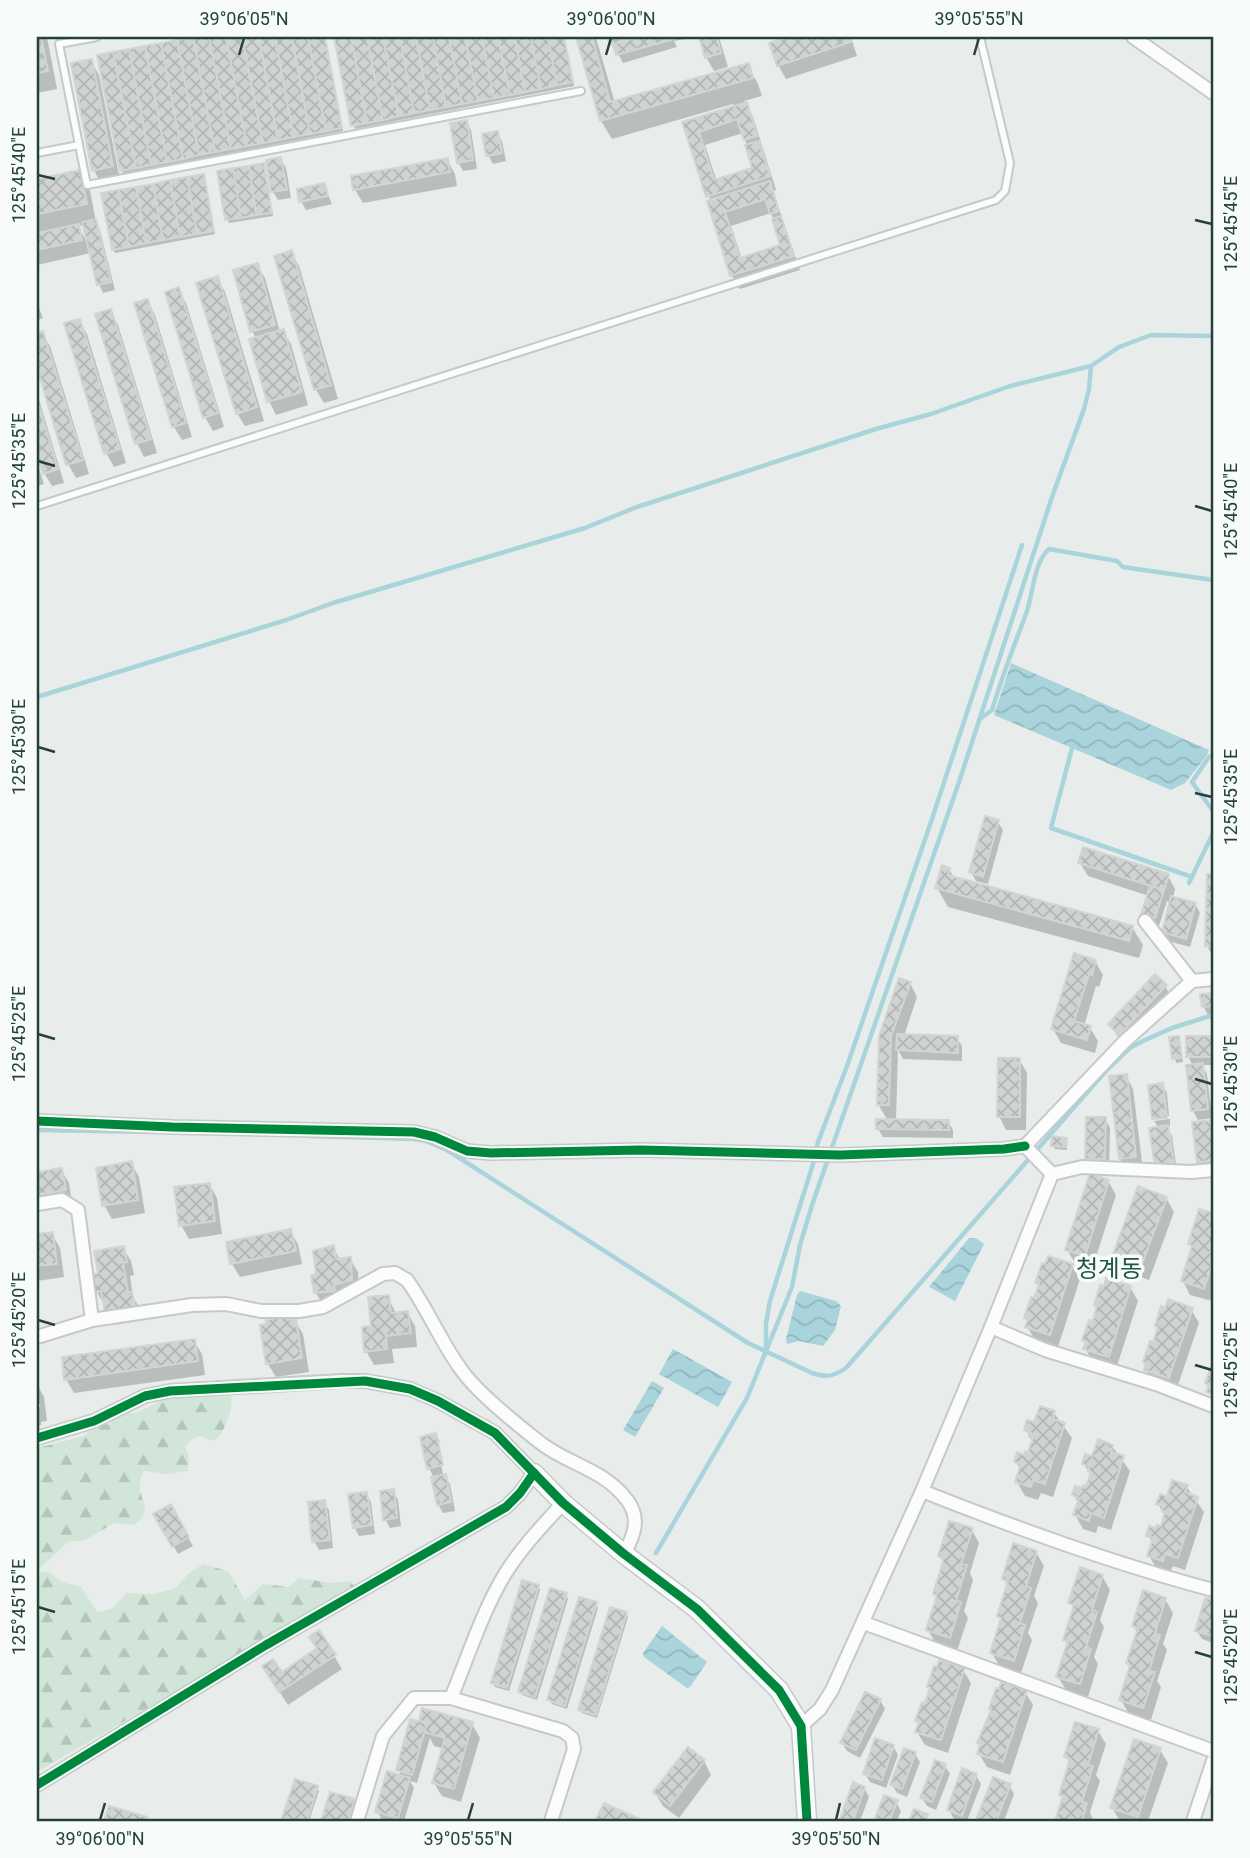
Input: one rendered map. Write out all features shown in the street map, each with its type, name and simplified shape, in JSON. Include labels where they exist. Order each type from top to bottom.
[{"type":"street","points":[[1133,37],[1213,93]]},
{"type":"street","points":[[1145,921],[1192,981]]},
{"type":"street","points":[[1031,1152],[1124,1042],[1192,981],[1213,979]]},
{"type":"street","points":[[37,1121],[172,1128],[414,1132],[435,1137],[467,1151],[491,1153],[640,1150],[840,1155],[1004,1149],[1031,1152],[1052,1174]]},
{"type":"street","points":[[1052,1174],[1082,1167],[1191,1172],[1213,1170]]},
{"type":"street","points":[[801,1726],[820,1709],[832,1690],[864,1623],[922,1491],[1052,1174]]},
{"type":"street","points":[[37,1204],[62,1200],[78,1210],[92,1320]]},
{"type":"street","points":[[37,1338],[92,1320],[192,1305],[226,1304],[261,1311],[299,1311],[323,1307],[383,1274],[395,1273],[407,1280],[462,1370],[480,1390],[543,1445],[601,1475],[625,1497],[635,1520],[634,1535],[624,1554]]},
{"type":"street","points":[[990,1326],[1045,1350],[1156,1384],[1213,1406]]},
{"type":"street","points":[[37,1438],[71,1430],[145,1396],[170,1391],[365,1381],[410,1389],[438,1401],[495,1433],[563,1503],[696,1609],[731,1640],[779,1690],[801,1726],[807,1821]]},
{"type":"street","points":[[37,1785],[266,1646],[506,1507],[534,1473]]},
{"type":"street","points":[[922,1491],[1016,1528],[1153,1574],[1213,1590]]},
{"type":"street","points":[[451,1698],[489,1606],[506,1574],[563,1503]]},
{"type":"street","points":[[864,1623],[1213,1751]]},
{"type":"street","points":[[357,1821],[383,1736],[414,1698],[451,1698],[563,1731],[572,1738],[574,1749],[551,1821]]},
{"type":"street","points":[[1193,1821],[1213,1761]]},
{"type":"lane","points":[[97,37],[58,40],[88,185],[581,91]]},
{"type":"lane","points":[[37,506],[996,200],[1005,191],[1010,163],[980,37]]},
{"type":"lane","points":[[37,153],[79,145]]},
{"type":"green space","points":[[231,1396],[230,1414],[218,1438],[214,1441],[200,1436],[185,1446],[189,1458],[188,1471],[168,1474],[144,1471],[140,1479],[140,1489],[145,1509],[135,1525],[114,1523],[84,1541],[69,1541],[37,1571],[37,1448],[84,1436],[94,1426],[109,1424],[120,1413],[135,1413],[166,1399]]},
{"type":"green space","points":[[203,1564],[228,1571],[245,1600],[263,1584],[288,1587],[299,1578],[332,1583],[349,1581],[356,1587],[37,1772],[37,1571],[48,1572],[62,1582],[81,1587],[97,1612],[112,1609],[126,1593],[153,1594],[176,1588],[188,1574]]},
{"type":"water","points":[[1011,663],[1209,750],[1207,755],[1185,783],[1171,790],[994,715]]},
{"type":"water","points":[[969,1238],[976,1238],[984,1244],[955,1301],[929,1287]]},
{"type":"water","points":[[800,1291],[836,1301],[841,1306],[835,1330],[823,1346],[799,1341],[787,1344],[786,1339]]},
{"type":"water","points":[[673,1349],[732,1382],[718,1407],[659,1374]]},
{"type":"water","points":[[652,1381],[664,1388],[635,1437],[623,1430]]},
{"type":"water","points":[[662,1626],[707,1662],[690,1687],[687,1688],[644,1657],[643,1653]]},
{"type":"building","points":[[37,37],[41,37],[48,71],[37,73]]},
{"type":"building","points":[[193,37],[209,37],[231,149],[215,152]]},
{"type":"building","points":[[193,37],[215,152],[199,155],[177,40]]},
{"type":"building","points":[[209,37],[226,37],[247,146],[231,149]]},
{"type":"building","points":[[226,37],[242,37],[263,143],[247,146]]},
{"type":"building","points":[[242,37],[259,37],[278,140],[263,143]]},
{"type":"building","points":[[259,37],[275,37],[294,137],[278,140]]},
{"type":"building","points":[[275,37],[292,37],[310,134],[294,137]]},
{"type":"building","points":[[292,37],[308,37],[326,131],[310,134]]},
{"type":"building","points":[[308,37],[325,37],[342,128],[326,131]]},
{"type":"building","points":[[334,37],[351,37],[367,123],[351,126]]},
{"type":"building","points":[[351,37],[367,37],[383,120],[367,123]]},
{"type":"building","points":[[367,37],[383,37],[399,116],[383,120]]},
{"type":"building","points":[[383,37],[400,37],[414,113],[399,116]]},
{"type":"building","points":[[400,37],[416,37],[430,110],[414,113]]},
{"type":"building","points":[[416,37],[433,37],[446,107],[430,110]]},
{"type":"building","points":[[433,37],[449,37],[462,104],[446,107]]},
{"type":"building","points":[[449,37],[465,37],[478,101],[462,104]]},
{"type":"building","points":[[465,37],[482,37],[494,98],[478,101]]},
{"type":"building","points":[[482,37],[498,37],[510,95],[494,98]]},
{"type":"building","points":[[498,37],[515,37],[525,92],[510,95]]},
{"type":"building","points":[[515,37],[531,37],[541,89],[525,92]]},
{"type":"building","points":[[531,37],[548,37],[557,85],[541,89]]},
{"type":"building","points":[[548,37],[564,37],[573,82],[557,85]]},
{"type":"building","points":[[576,37],[592,37],[610,102],[749,63],[753,78],[600,121]]},
{"type":"building","points":[[607,37],[639,37],[610,45]]},
{"type":"building","points":[[639,37],[674,39],[616,55],[613,44]]},
{"type":"building","points":[[699,37],[717,37],[721,53],[705,58]]},
{"type":"building","points":[[789,37],[849,37],[851,42],[777,66],[769,43]]},
{"type":"building","points":[[177,40],[199,155],[183,159],[161,43]]},
{"type":"building","points":[[161,43],[183,159],[167,162],[145,46]]},
{"type":"building","points":[[145,46],[167,162],[151,165],[129,49]]},
{"type":"building","points":[[129,49],[151,165],[136,168],[113,52]]},
{"type":"building","points":[[113,52],[136,168],[120,171],[97,55]]},
{"type":"building","points":[[92,59],[113,166],[92,171],[71,63]]},
{"type":"building","points":[[747,102],[757,136],[744,140],[737,119],[699,132],[714,180],[752,168],[745,145],[759,141],[770,176],[706,197],[682,122]]},
{"type":"building","points":[[467,120],[473,160],[457,163],[450,123]]},
{"type":"building","points":[[498,131],[502,153],[486,156],[482,134]]},
{"type":"building","points":[[281,157],[287,190],[271,192],[266,160]]},
{"type":"building","points":[[448,158],[450,172],[353,190],[351,176]]},
{"type":"building","points":[[264,163],[272,213],[256,215],[249,166]]},
{"type":"building","points":[[249,166],[256,215],[241,218],[233,168]]},
{"type":"building","points":[[233,168],[241,218],[225,220],[217,171]]},
{"type":"building","points":[[80,170],[87,204],[37,214],[37,179]]},
{"type":"building","points":[[204,174],[214,231],[197,234],[187,177]]},
{"type":"building","points":[[187,177],[197,234],[180,237],[170,180]]},
{"type":"building","points":[[170,180],[180,237],[163,240],[153,184]]},
{"type":"building","points":[[770,181],[779,211],[770,214],[765,199],[725,212],[740,258],[780,245],[772,219],[781,216],[794,256],[730,276],[707,201]]},
{"type":"building","points":[[325,183],[328,196],[299,202],[297,189]]},
{"type":"building","points":[[153,184],[163,240],[146,243],[136,187]]},
{"type":"building","points":[[136,187],[146,243],[129,247],[118,190]]},
{"type":"building","points":[[118,190],[129,247],[112,250],[101,193]]},
{"type":"building","points":[[96,219],[111,282],[97,285],[82,222]]},
{"type":"building","points":[[79,224],[82,240],[37,250],[37,233]]},
{"type":"building","points":[[292,250],[331,385],[314,390],[274,256]]},
{"type":"building","points":[[258,263],[275,325],[250,332],[233,270]]},
{"type":"building","points":[[218,276],[257,407],[236,414],[196,283]]},
{"type":"building","points":[[179,287],[218,413],[203,418],[165,292]]},
{"type":"building","points":[[148,299],[186,423],[172,427],[134,303]]},
{"type":"building","points":[[111,309],[151,439],[135,444],[95,314]]},
{"type":"building","points":[[80,319],[120,449],[104,454],[64,323]]},
{"type":"building","points":[[284,329],[302,392],[267,402],[249,339]]},
{"type":"building","points":[[43,331],[83,460],[66,465],[37,368],[37,333]]},
{"type":"building","points":[[37,400],[58,469],[43,474],[37,455]]},
{"type":"building","points":[[985,816],[999,820],[983,877],[969,872]]},
{"type":"building","points":[[1083,847],[1169,874],[1164,890],[1078,863]]},
{"type":"building","points":[[942,865],[950,868],[948,875],[1133,926],[1129,941],[935,888]]},
{"type":"building","points":[[1207,874],[1213,874],[1213,947],[1205,946]]},
{"type":"building","points":[[1150,886],[1164,890],[1155,918],[1141,914]]},
{"type":"building","points":[[1171,896],[1196,903],[1186,939],[1162,932]]},
{"type":"building","points":[[1074,953],[1096,960],[1074,1021],[1091,1026],[1087,1040],[1051,1029]]},
{"type":"building","points":[[1155,974],[1167,985],[1119,1035],[1108,1024]]},
{"type":"building","points":[[899,978],[911,982],[891,1036],[889,1105],[877,1105],[879,1036]]},
{"type":"building","points":[[1213,993],[1213,1006],[1202,1007],[1200,994]]},
{"type":"building","points":[[897,1034],[958,1036],[958,1053],[896,1050]]},
{"type":"building","points":[[1179,1036],[1182,1058],[1172,1059],[1169,1037]]},
{"type":"building","points":[[1186,1036],[1213,1036],[1213,1057],[1186,1057]]},
{"type":"building","points":[[998,1058],[1020,1058],[1020,1117],[997,1117]]},
{"type":"building","points":[[1203,1063],[1208,1109],[1191,1111],[1186,1065]]},
{"type":"building","points":[[1127,1074],[1136,1157],[1119,1159],[1109,1076]]},
{"type":"building","points":[[1163,1083],[1167,1118],[1152,1119],[1148,1085]]},
{"type":"building","points":[[1086,1117],[1106,1117],[1105,1159],[1085,1159]]},
{"type":"building","points":[[876,1119],[949,1120],[949,1130],[876,1129]]},
{"type":"building","points":[[1211,1120],[1213,1160],[1197,1163],[1192,1122]]},
{"type":"building","points":[[1168,1125],[1174,1163],[1155,1166],[1149,1128]]},
{"type":"building","points":[[1052,1136],[1067,1138],[1066,1147],[1051,1146]]},
{"type":"building","points":[[132,1161],[138,1200],[102,1206],[96,1168]]},
{"type":"building","points":[[62,1168],[66,1190],[37,1195],[37,1172]]},
{"type":"building","points":[[1090,1173],[1109,1180],[1085,1256],[1065,1250]]},
{"type":"building","points":[[210,1183],[215,1221],[179,1226],[174,1187]]},
{"type":"building","points":[[1138,1186],[1167,1197],[1141,1267],[1112,1257]]},
{"type":"building","points":[[1199,1209],[1213,1213],[1213,1242],[1210,1252],[1213,1253],[1213,1261],[1204,1289],[1181,1281],[1192,1246],[1188,1244]]},
{"type":"building","points":[[291,1229],[296,1251],[230,1264],[226,1242]]},
{"type":"building","points":[[53,1232],[57,1264],[37,1266],[37,1234]]},
{"type":"building","points":[[334,1245],[336,1259],[351,1257],[352,1280],[334,1285],[335,1291],[314,1293],[311,1275],[316,1274],[313,1251]]},
{"type":"building","points":[[124,1246],[127,1262],[123,1262],[128,1292],[132,1292],[135,1307],[105,1312],[101,1291],[95,1293],[92,1275],[98,1273],[94,1251]]},
{"type":"building","points":[[1048,1256],[1073,1264],[1050,1335],[1025,1327],[1028,1319],[1024,1318],[1039,1284],[1035,1283],[1042,1263],[1045,1264]]},
{"type":"building","points":[[1106,1278],[1131,1286],[1109,1357],[1083,1349],[1086,1342],[1082,1340],[1089,1320],[1093,1321],[1100,1285],[1104,1286]]},
{"type":"building","points":[[389,1295],[391,1313],[408,1311],[411,1333],[386,1336],[387,1349],[364,1352],[362,1327],[371,1326],[368,1297]]},
{"type":"building","points":[[1168,1299],[1193,1308],[1169,1378],[1144,1370],[1146,1363],[1143,1362],[1158,1327],[1155,1326],[1161,1306],[1165,1308]]},
{"type":"building","points":[[288,1316],[289,1320],[296,1319],[302,1358],[266,1364],[260,1325],[266,1324],[266,1320]]},
{"type":"building","points":[[195,1339],[198,1361],[64,1380],[62,1357]]},
{"type":"building","points":[[1212,1363],[1213,1394],[1206,1392],[1209,1385],[1205,1383]]},
{"type":"building","points":[[1040,1406],[1055,1411],[1053,1419],[1065,1423],[1045,1484],[1033,1480],[1031,1487],[1015,1482],[1021,1464],[1014,1462],[1017,1452],[1024,1455],[1025,1451],[1028,1452],[1033,1438],[1029,1437],[1031,1433],[1024,1430],[1027,1420],[1034,1422]]},
{"type":"building","points":[[436,1433],[443,1465],[427,1469],[420,1437]]},
{"type":"building","points":[[1098,1439],[1113,1445],[1111,1452],[1124,1456],[1104,1518],[1091,1513],[1089,1521],[1073,1515],[1079,1498],[1072,1495],[1075,1486],[1086,1486],[1091,1472],[1088,1471],[1089,1466],[1082,1464],[1085,1454],[1092,1456]]},
{"type":"building","points":[[446,1474],[451,1502],[437,1505],[431,1477]]},
{"type":"building","points":[[1172,1480],[1188,1485],[1185,1492],[1198,1497],[1178,1558],[1165,1554],[1163,1561],[1147,1556],[1153,1538],[1146,1536],[1149,1526],[1161,1526],[1165,1512],[1162,1511],[1163,1506],[1156,1504],[1160,1494],[1167,1496]]},
{"type":"building","points":[[394,1489],[397,1518],[383,1520],[380,1491]]},
{"type":"building","points":[[367,1492],[372,1525],[353,1528],[348,1494]]},
{"type":"building","points":[[325,1500],[330,1540],[312,1542],[308,1502]]},
{"type":"building","points":[[171,1504],[189,1537],[172,1547],[153,1514]]},
{"type":"building","points":[[949,1521],[973,1528],[961,1564],[967,1565],[956,1601],[961,1602],[950,1638],[926,1630],[937,1595],[933,1594],[944,1558],[938,1556]]},
{"type":"building","points":[[1013,1543],[1037,1551],[1026,1586],[1031,1588],[1020,1623],[1025,1625],[1014,1661],[990,1653],[1001,1618],[997,1616],[1008,1581],[1002,1579]]},
{"type":"building","points":[[1080,1567],[1103,1575],[1092,1610],[1097,1612],[1086,1647],[1091,1649],[1080,1684],[1056,1677],[1068,1641],[1063,1640],[1074,1605],[1068,1603]]},
{"type":"building","points":[[522,1580],[539,1585],[507,1688],[491,1683]]},
{"type":"building","points":[[550,1588],[567,1593],[535,1697],[518,1692]]},
{"type":"building","points":[[1143,1590],[1166,1598],[1155,1633],[1160,1635],[1149,1671],[1155,1672],[1143,1708],[1119,1700],[1130,1665],[1126,1663],[1138,1628],[1132,1626]]},
{"type":"building","points":[[579,1597],[597,1602],[565,1706],[547,1700]]},
{"type":"building","points":[[1205,1598],[1213,1600],[1213,1636],[1195,1631]]},
{"type":"building","points":[[610,1607],[627,1612],[596,1715],[578,1710]]},
{"type":"building","points":[[319,1630],[336,1655],[279,1692],[262,1666],[273,1659],[282,1672],[317,1648],[309,1637]]},
{"type":"building","points":[[939,1660],[965,1668],[941,1740],[915,1732],[919,1722],[915,1721],[922,1702],[925,1703],[930,1688],[927,1687],[934,1666],[937,1667]]},
{"type":"building","points":[[1001,1682],[1027,1690],[1003,1762],[977,1754],[980,1744],[977,1743],[991,1710],[989,1709],[996,1688],[999,1689]]},
{"type":"building","points":[[865,1692],[881,1699],[856,1750],[840,1743]]},
{"type":"building","points":[[422,1708],[473,1722],[454,1789],[432,1783],[445,1738],[424,1732],[427,1723],[419,1721]]},
{"type":"building","points":[[410,1719],[427,1723],[412,1775],[396,1770]]},
{"type":"building","points":[[1075,1722],[1099,1729],[1088,1765],[1093,1766],[1082,1802],[1087,1803],[1082,1821],[1055,1821],[1063,1796],[1059,1795],[1070,1759],[1064,1757]]},
{"type":"building","points":[[875,1738],[894,1745],[882,1780],[863,1774]]},
{"type":"building","points":[[1134,1739],[1161,1748],[1138,1817],[1110,1808]]},
{"type":"building","points":[[688,1747],[705,1760],[670,1806],[653,1792]]},
{"type":"building","points":[[904,1748],[916,1752],[902,1789],[890,1785]]},
{"type":"building","points":[[935,1760],[946,1764],[932,1802],[920,1798]]},
{"type":"building","points":[[962,1768],[977,1774],[962,1816],[947,1810]]},
{"type":"building","points":[[387,1771],[410,1778],[398,1818],[375,1812]]},
{"type":"building","points":[[993,1777],[1011,1784],[996,1821],[978,1821],[976,1820]]},
{"type":"building","points":[[295,1779],[318,1786],[307,1821],[281,1821]]},
{"type":"building","points":[[853,1782],[865,1787],[853,1821],[845,1821],[840,1819]]},
{"type":"building","points":[[330,1792],[355,1799],[348,1821],[321,1821]]},
{"type":"building","points":[[884,1795],[898,1800],[889,1821],[874,1821]]},
{"type":"building","points":[[604,1803],[644,1821],[595,1821]]},
{"type":"building","points":[[109,1806],[147,1817],[145,1821],[104,1821]]},
{"type":"building","points":[[914,1809],[928,1814],[925,1821],[909,1821]]},
{"type":"waterway","points":[[37,697],[333,603],[585,528],[637,507],[876,429],[931,414],[1010,386],[1091,366],[1119,347],[1151,335],[1213,336]]},
{"type":"waterway","points":[[656,1553],[747,1398],[792,1287],[800,1245],[812,1205],[959,782],[1052,497],[1084,409],[1091,366]]},
{"type":"waterway","points":[[766,1347],[770,1301],[818,1142],[931,822],[1022,545]]},
{"type":"waterway","points":[[980,719],[992,710],[1027,611],[1037,570],[1049,549],[1117,561],[1123,567],[1213,580]]},
{"type":"waterway","points":[[1072,748],[1051,828],[1192,877]]},
{"type":"waterway","points":[[1213,755],[1208,758],[1192,782],[1213,811]]},
{"type":"waterway","points":[[1189,883],[1213,833]]},
{"type":"waterway","points":[[309,1136],[413,1139],[447,1150],[748,1343],[812,1373],[830,1375],[846,1368],[1105,1072],[1130,1048],[1172,1028],[1213,1015]]},
{"type":"waterway","points":[[37,1130],[157,1132]]},
{"type":"cycle path","points":[[37,1121],[414,1132],[435,1137],[467,1151],[491,1153],[641,1150],[840,1155],[1025,1146]]},
{"type":"cycle path","points":[[37,1438],[94,1421],[145,1396],[170,1391],[365,1381],[410,1389],[438,1401],[495,1433],[563,1503],[624,1554],[697,1609],[779,1690],[801,1726],[807,1821]]},
{"type":"cycle path","points":[[37,1785],[266,1645],[506,1507],[534,1473]]},
{"type":"district","name":"청계동","points":[[1109,1269]]}]
